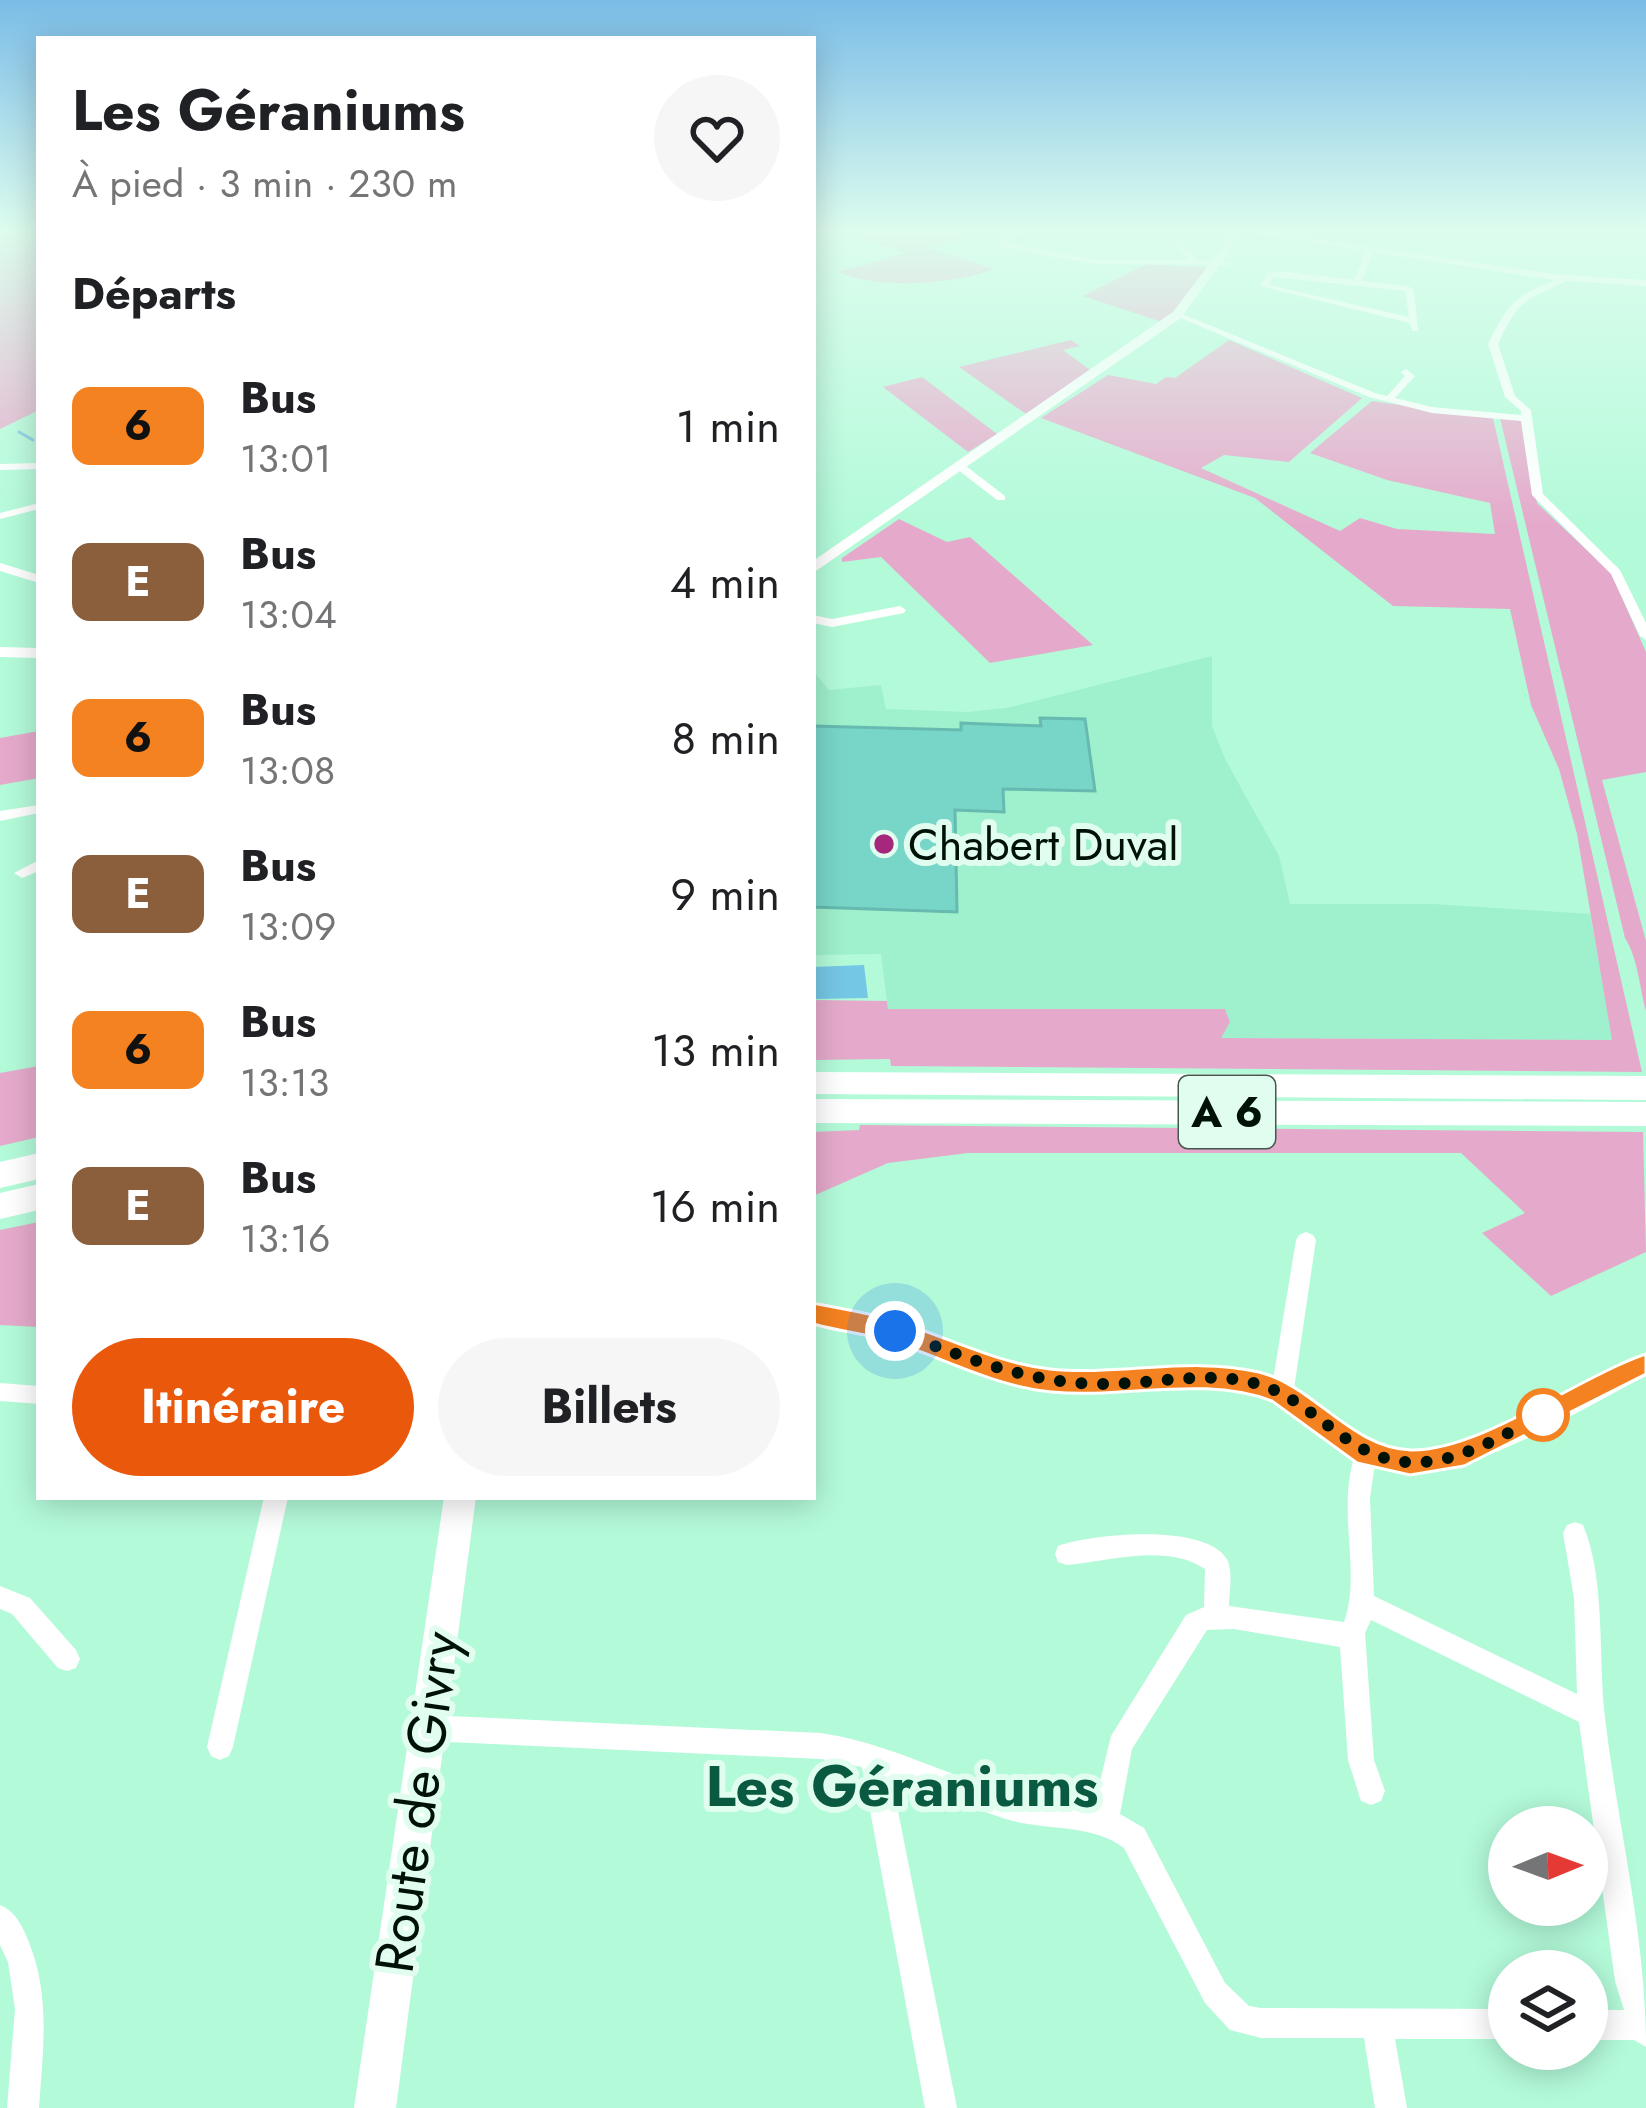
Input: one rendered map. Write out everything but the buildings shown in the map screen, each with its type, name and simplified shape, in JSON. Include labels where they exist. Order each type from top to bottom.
[{"type":"highway","name":"A 6","points":[[816,1083],[1640,1101]]},
{"type":"highway","name":"A 6","points":[[816,1111],[1640,1101]]},
{"type":"highway","points":[[0,1175],[36,1167]]},
{"type":"highway","points":[[0,1206],[36,1198]]},
{"type":"main road","points":[[816,566],[1161,328]]},
{"type":"main road","points":[[0,652],[36,653]]},
{"type":"main road","name":"Route de Givry","points":[[375,2108],[460,1500]]},
{"type":"street","points":[[1210,328],[1388,399],[1526,418]]},
{"type":"street","points":[[1500,328],[1492,344],[1510,397],[1526,410],[1538,495],[1616,573],[1646,636]]},
{"type":"street","points":[[1388,399],[1410,376],[1406,372]]},
{"type":"street","points":[[0,467],[36,466]]},
{"type":"street","points":[[962,467],[1000,498]]},
{"type":"street","points":[[0,516],[36,507]]},
{"type":"street","points":[[0,567],[36,578]]},
{"type":"street","points":[[816,620],[832,623],[900,610]]},
{"type":"street","points":[[0,816],[36,810]]},
{"type":"street","points":[[22,873],[36,866]]},
{"type":"street","points":[[1282,1393],[1306,1240]]},
{"type":"street","points":[[816,1315],[895,1331],[971,1361],[1045,1380],[1104,1384],[1215,1378],[1259,1384],[1282,1393],[1367,1454],[1410,1462],[1454,1457],[1646,1366]]},
{"type":"street","points":[[0,1392],[36,1395]]},
{"type":"street","points":[[1105,1819],[1120,1745],[1195,1623],[1216,1616],[1341,1635],[1360,1623],[1356,1479],[1367,1454]]},
{"type":"street","points":[[220,1747],[275,1500]]},
{"type":"street","points":[[1575,1533],[1587,1610],[1586,1673],[1630,1981],[1645,2029],[1608,2026]]},
{"type":"street","points":[[1067,1554],[1179,1546],[1210,1557],[1217,1564],[1216,1616]]},
{"type":"street","points":[[0,1597],[21,1606],[67,1659]]},
{"type":"street","points":[[1360,1602],[1592,1714]]},
{"type":"street","points":[[1352,1632],[1361,1760],[1371,1791]]},
{"type":"street","points":[[426,1728],[820,1746],[874,1757],[1040,1814],[1105,1819],[1134,1838],[1226,2009],[1261,2023],[1488,2024]]},
{"type":"street","points":[[874,1757],[941,2108]]},
{"type":"street","points":[[0,1919],[23,1954],[29,1978],[23,2108]]},
{"type":"street","points":[[1377,2024],[1391,2108]]},
{"type":"shaded area","points":[[0,328],[36,328],[36,411],[0,429]]},
{"type":"shaded area","points":[[1071,340],[1080,346],[1063,350],[1090,370],[1026,414],[959,367]]},
{"type":"shaded area","points":[[1229,340],[1362,398],[1289,462],[1224,455],[1201,468],[1340,531],[1360,518],[1397,529],[1495,534],[1490,503],[1387,480],[1310,453],[1372,401],[1493,418],[1642,1072],[891,1066],[890,1059],[816,1060],[816,1000],[887,1001],[888,1009],[1225,1009],[1230,1022],[1221,1038],[1612,1040],[1577,834],[1559,769],[1531,705],[1510,609],[1393,606],[1255,498],[1041,418],[1108,375],[1156,384],[1166,377],[1175,378]]},
{"type":"shaded area","points":[[922,377],[997,434],[968,452],[883,387]]},
{"type":"shaded area","points":[[1500,418],[1522,420],[1537,503],[1611,573],[1646,652],[1646,772],[1602,780],[1646,941],[1646,1011],[1636,963],[1625,938]]},
{"type":"shaded area","points":[[899,519],[947,542],[970,537],[1093,645],[990,663],[881,557],[842,562]]},
{"type":"shaded area","points":[[1212,656],[1212,726],[1279,856],[1290,904],[1433,904],[1590,914],[1613,1040],[1220,1038],[1230,1022],[1225,1009],[888,1009],[881,954],[816,955],[816,675],[829,690],[881,685],[886,709],[968,712],[1007,708]]},
{"type":"shaded area","points":[[36,732],[36,779],[0,785],[0,738]]},
{"type":"shaded area","points":[[36,1067],[36,1138],[0,1146],[0,1073]]},
{"type":"shaded area","points":[[860,1125],[1643,1132],[1646,1252],[1551,1296],[1482,1233],[1525,1213],[1461,1153],[968,1153],[888,1163],[816,1195],[816,1132],[859,1130]]},
{"type":"shaded area","points":[[36,1223],[36,1327],[0,1325],[0,1230]]},
{"type":"water","points":[[864,965],[868,998],[816,999],[816,967]]},
{"type":"waterway","points":[[19,432],[33,440]]},
{"type":"bus line","name":"6","points":[[816,1315],[895,1331],[971,1361],[1045,1380],[1104,1384],[1215,1378],[1259,1384],[1282,1393],[1367,1454],[1410,1462],[1454,1457],[1646,1366]]},
{"type":"place","name":"Chabert Duval","points":[[884,844]]},
{"type":"district","name":"Les Géraniums","points":[[902,1786]]},
{"type":"route","points":[[895,1331],[971,1361],[1045,1380],[1104,1384],[1215,1378],[1259,1384],[1282,1393],[1367,1454],[1391,1460],[1454,1457],[1543,1415]]}]
